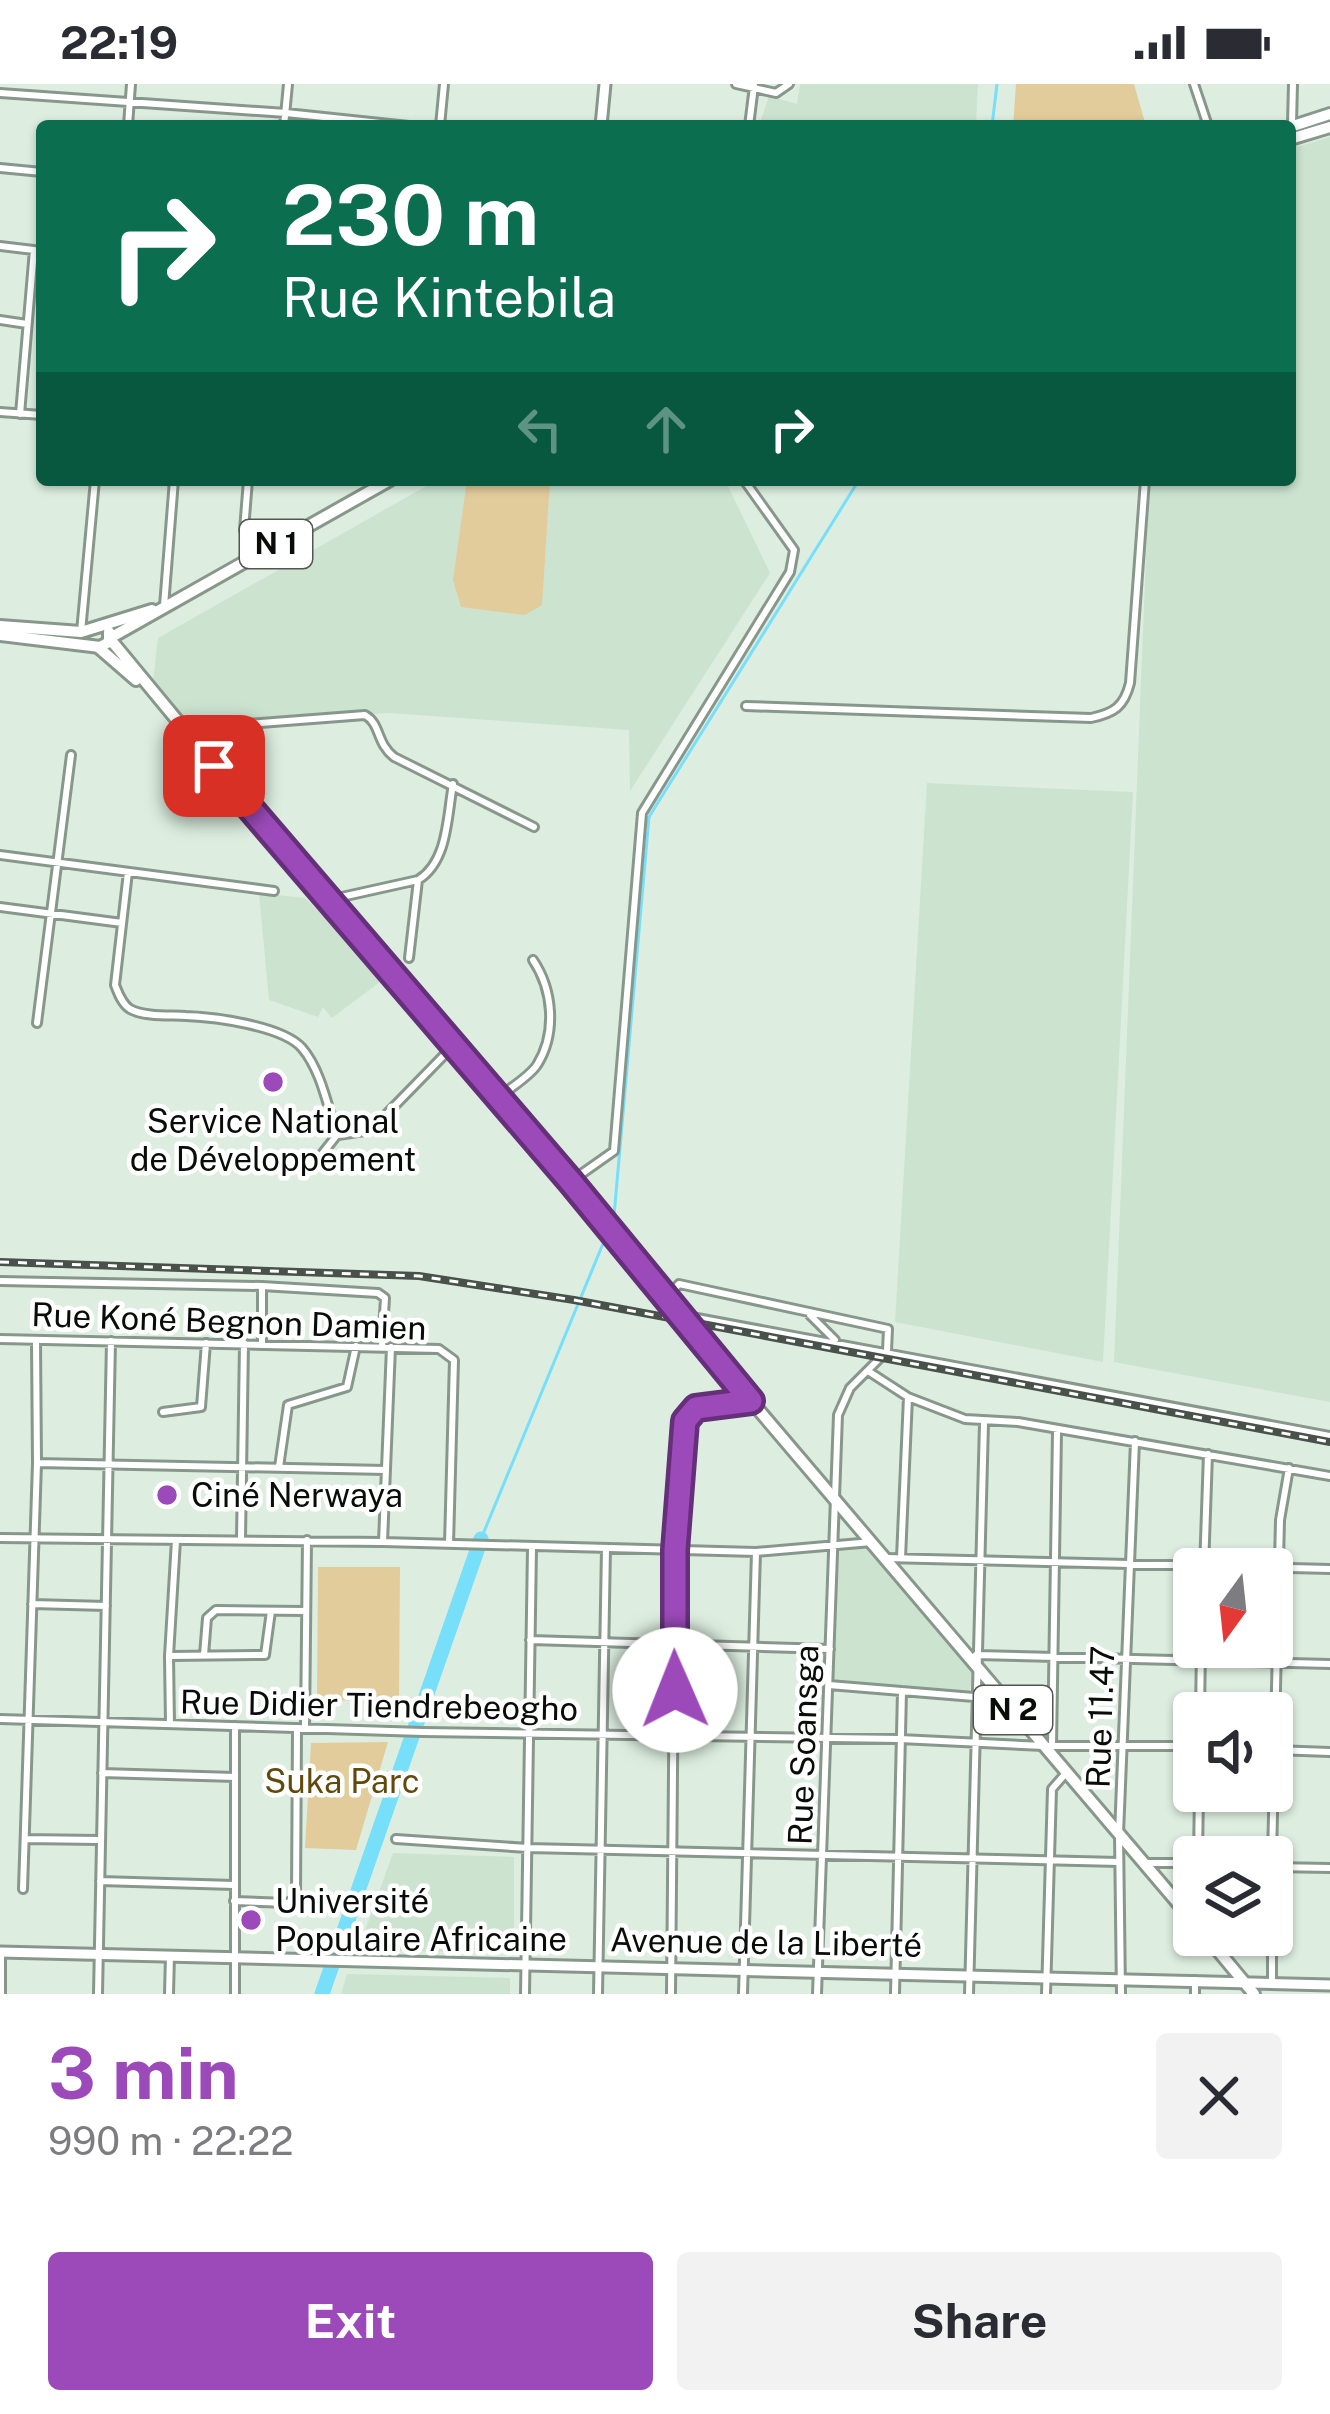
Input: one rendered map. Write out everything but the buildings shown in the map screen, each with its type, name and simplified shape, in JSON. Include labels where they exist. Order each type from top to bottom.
[{"type":"main road","points":[[602,120],[605,84]]},
{"type":"main road","points":[[1296,125],[1330,115]]},
{"type":"main road","points":[[1296,137],[1330,127]]},
{"type":"main road","name":"N 1","points":[[100,633],[163,607],[379,486]]},
{"type":"main road","points":[[0,626],[100,633]]},
{"type":"main road","points":[[95,645],[90,636],[100,633]]},
{"type":"main road","points":[[95,645],[100,633]]},
{"type":"main road","name":"N 2","points":[[100,633],[499,1097],[623,1250],[1173,1897]]},
{"type":"main road","points":[[0,635],[95,645]]},
{"type":"main road","name":"N 2","points":[[95,645],[152,694]]},
{"type":"main road","name":"Avenue de la Liberté","points":[[1,1952],[1330,1985]]},
{"type":"main road","points":[[1222,1956],[1254,1994]]},
{"type":"street","points":[[129,120],[131,84]]},
{"type":"street","points":[[285,120],[288,84]]},
{"type":"street","points":[[441,120],[444,84]]},
{"type":"street","points":[[736,84],[776,93],[789,84]]},
{"type":"street","points":[[1194,84],[1206,120]]},
{"type":"street","points":[[1291,120],[1293,84]]},
{"type":"street","points":[[750,120],[754,86]]},
{"type":"street","points":[[0,93],[352,120]]},
{"type":"street","points":[[0,168],[36,171]]},
{"type":"street","points":[[0,246],[36,250]]},
{"type":"street","points":[[20,413],[36,263]]},
{"type":"street","points":[[0,320],[27,324]]},
{"type":"street","points":[[0,412],[36,414]]},
{"type":"street","points":[[94,486],[100,633]]},
{"type":"street","points":[[163,607],[173,486]]},
{"type":"street","points":[[248,486],[244,530],[257,554]]},
{"type":"street","points":[[571,1182],[614,1151],[642,813],[790,572],[794,550],[748,486]]},
{"type":"street","points":[[746,706],[1090,718],[1111,714],[1126,703],[1130,683],[1145,486]]},
{"type":"street","points":[[182,729],[365,715],[375,724],[382,747],[394,757],[534,827]]},
{"type":"street","points":[[37,1023],[71,755]]},
{"type":"street","points":[[328,900],[418,880],[438,863],[453,784]]},
{"type":"street","points":[[0,855],[274,891]]},
{"type":"street","points":[[128,872],[115,985],[129,1008],[270,1030],[299,1043],[337,1135]]},
{"type":"street","points":[[409,958],[418,880]]},
{"type":"street","points":[[0,907],[122,923]]},
{"type":"street","points":[[499,1097],[537,1065],[552,1018],[543,975],[533,960]]},
{"type":"street","points":[[322,1154],[337,1135],[371,1130],[454,1045]]},
{"type":"street","points":[[0,1281],[262,1286],[381,1294],[387,1347],[383,1542]]},
{"type":"street","points":[[665,1299],[679,1284],[888,1329],[887,1351]]},
{"type":"street","points":[[262,1286],[262,1343]]},
{"type":"street","points":[[808,1312],[837,1342]]},
{"type":"street","points":[[678,1315],[1330,1436]]},
{"type":"street","name":"Rue Koné Begnon Damien","points":[[0,1340],[439,1349],[454,1360],[449,1544]]},
{"type":"street","points":[[23,1889],[37,1463],[36,1340]]},
{"type":"street","points":[[98,1994],[111,1341]]},
{"type":"street","points":[[163,1412],[200,1407],[206,1343]]},
{"type":"street","points":[[241,1539],[244,1343]]},
{"type":"street","points":[[279,1467],[288,1405],[347,1388],[356,1346]]},
{"type":"street","name":"Rue Soansga","points":[[817,1994],[839,1408],[850,1388],[887,1351]]},
{"type":"street","points":[[868,1371],[908,1397],[984,1423],[1018,1422],[1330,1477]]},
{"type":"street","points":[[901,1558],[908,1397]]},
{"type":"street","points":[[671,1994],[675,1550],[688,1415],[696,1408],[751,1401]]},
{"type":"street","points":[[969,1994],[984,1423]]},
{"type":"street","points":[[1048,1746],[1057,1430]]},
{"type":"street","name":"Rue 11.47","points":[[1120,1994],[1119,1834],[1135,1441]]},
{"type":"street","points":[[1205,1548],[1208,1454]]},
{"type":"street","points":[[37,1463],[386,1470]]},
{"type":"street","points":[[1280,1548],[1289,1468]]},
{"type":"street","points":[[0,1538],[307,1540],[756,1552],[872,1542]]},
{"type":"street","points":[[170,1724],[176,1540]]},
{"type":"street","points":[[234,1901],[288,1903],[296,1897],[307,1540]]},
{"type":"street","points":[[525,1994],[532,1547]]},
{"type":"street","points":[[598,1994],[606,1548]]},
{"type":"street","points":[[743,1994],[756,1552]]},
{"type":"street","points":[[886,1558],[1173,1566]]},
{"type":"street","points":[[1293,1568],[1330,1569]]},
{"type":"street","points":[[32,1604],[106,1606]]},
{"type":"street","points":[[169,1655],[265,1655],[271,1611]]},
{"type":"street","points":[[204,1655],[210,1613],[306,1611]]},
{"type":"street","points":[[530,1640],[830,1648]]},
{"type":"street","points":[[976,1660],[1051,1656],[1173,1660]]},
{"type":"street","points":[[1293,1663],[1330,1664]]},
{"type":"street","points":[[829,1685],[974,1697]]},
{"type":"street","points":[[895,1994],[902,1691]]},
{"type":"street","name":"Rue Didier Tiendrebeogho","points":[[0,1719],[1048,1746],[1173,1745]]},
{"type":"street","points":[[235,1726],[235,1994]]},
{"type":"street","points":[[1293,1751],[1330,1752]]},
{"type":"street","points":[[102,1773],[235,1777]]},
{"type":"street","points":[[1046,1994],[1052,1789],[1066,1773]]},
{"type":"street","points":[[25,1839],[98,1840]]},
{"type":"street","points":[[395,1839],[528,1848],[1119,1862]]},
{"type":"street","points":[[1144,1863],[1173,1861]]},
{"type":"street","points":[[1293,1867],[1330,1868]]},
{"type":"street","points":[[99,1881],[234,1885]]},
{"type":"street","points":[[1,1952],[1,1994]]},
{"type":"street","points":[[169,1994],[170,1955]]},
{"type":"street","points":[[1272,1956],[1272,1983]]},
{"type":"street","points":[[1195,1981],[1195,1994]]},
{"type":"shaded area","points":[[800,84],[978,84],[976,120],[761,120],[769,96],[797,104]]},
{"type":"shaded area","points":[[1330,137],[1330,1402],[1114,1362],[1149,486],[1296,486],[1296,147]]},
{"type":"shaded area","points":[[426,486],[728,486],[770,573],[630,791],[629,730],[389,713],[190,725],[153,682],[158,638]]},
{"type":"shaded area","points":[[927,783],[1133,792],[1103,1362],[895,1322]]},
{"type":"shaded area","points":[[259,893],[305,898],[385,978],[332,1018],[323,1007],[318,1017],[269,1000]]},
{"type":"shaded area","points":[[865,1546],[973,1672],[969,1695],[832,1680],[833,1551]]},
{"type":"shaded area","points":[[393,1853],[514,1857],[514,1953],[358,1950]]},
{"type":"shaded area","points":[[347,1974],[510,1978],[510,1994],[341,1994]]},
{"type":"green space","points":[[1016,84],[1134,84],[1144,120],[1013,120]]},
{"type":"green space","points":[[466,486],[550,486],[542,605],[525,615],[461,607],[453,580]]},
{"type":"green space","points":[[318,1567],[400,1567],[399,1701],[317,1700]]},
{"type":"green space","name":"Suka Parc","points":[[388,1742],[356,1850],[305,1848],[311,1743]]},
{"type":"waterway","points":[[993,120],[997,84]]},
{"type":"waterway","points":[[610,1226],[649,817],[855,486]]},
{"type":"waterway","points":[[481,1539],[607,1234]]},
{"type":"waterway","points":[[322,1994],[481,1539]]},
{"type":"railway","points":[[0,1262],[419,1276],[574,1300],[1330,1442]]},
{"type":"place","name":"Service National de Développement","points":[[273,1082]]},
{"type":"place","name":"Ciné Nerwaya","points":[[167,1495]]},
{"type":"place","name":"Université Populaire Africaine","points":[[251,1920]]},
{"type":"route","points":[[214,766],[571,1182],[751,1401],[696,1408],[685,1421],[675,1550],[675,1690]]}]
